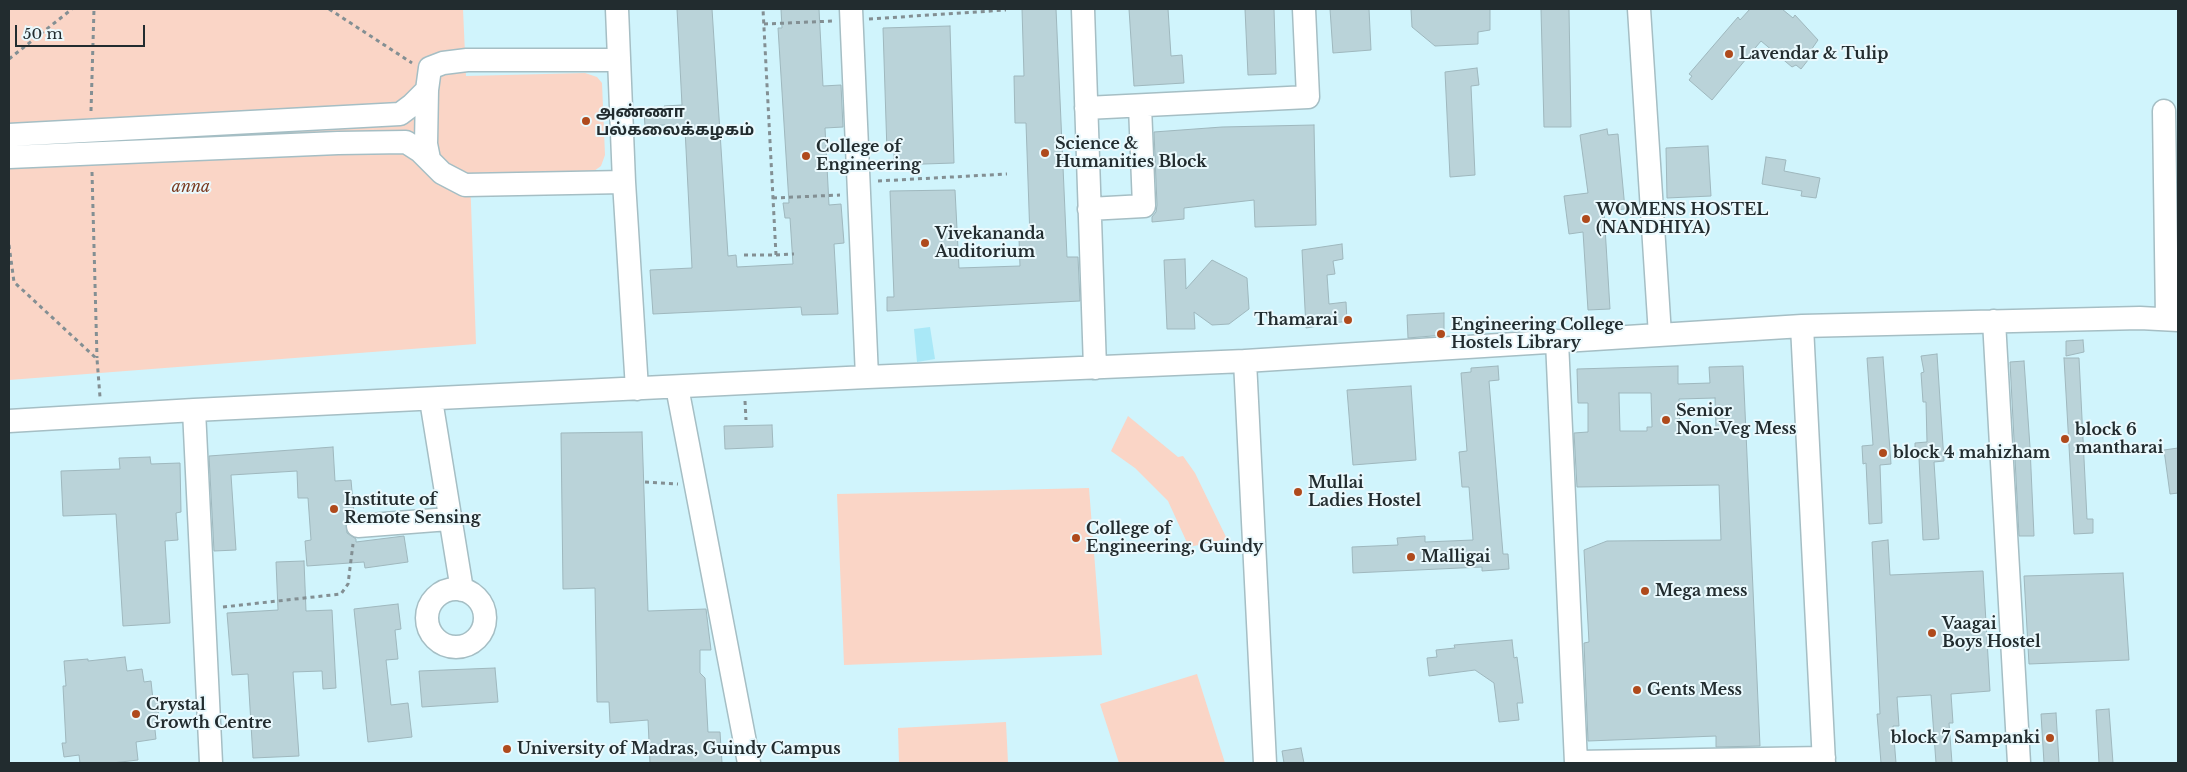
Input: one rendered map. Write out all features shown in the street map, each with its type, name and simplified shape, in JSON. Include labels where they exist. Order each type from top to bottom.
[{"type":"street","points":[[617,9],[624,182],[637,389]]},
{"type":"street","points":[[1083,9],[1095,368]]},
{"type":"street","points":[[1086,108],[1308,97],[1304,9]]},
{"type":"street","points":[[1639,9],[1660,335]]},
{"type":"street","points":[[851,14],[867,377]]},
{"type":"street","points":[[9,157],[91,143],[400,114],[412,105],[428,79],[443,63],[467,60],[619,60]]},
{"type":"street","points":[[428,79],[426,136],[429,159]]},
{"type":"street","points":[[1089,209],[1144,206],[1140,106]]},
{"type":"street","points":[[9,421],[194,410],[431,400],[867,377],[1245,361],[1802,326],[2140,318],[2172,320],[2164,111]]},
{"type":"street","points":[[9,135],[91,143],[406,142],[420,151],[442,173],[465,185],[624,182]]},
{"type":"street","points":[[1994,321],[2019,763]]},
{"type":"street","points":[[1557,341],[1576,762],[1824,761],[1802,326]]},
{"type":"street","points":[[1245,361],[1265,763]]},
{"type":"street","points":[[677,387],[749,763]]},
{"type":"street","points":[[431,400],[462,590]]},
{"type":"street","points":[[194,410],[211,763]]},
{"type":"street","points":[[358,526],[449,519]]},
{"type":"path","points":[[9,59],[72,9]]},
{"type":"path","points":[[94,9],[91,143],[97,359],[101,416]]},
{"type":"path","points":[[329,9],[410,62],[428,79]]},
{"type":"path","points":[[763,9],[776,255]]},
{"type":"path","points":[[764,24],[851,14],[1006,10]]},
{"type":"path","points":[[773,198],[1007,174]]},
{"type":"path","points":[[9,245],[14,282],[97,359]]},
{"type":"path","points":[[744,255],[794,254]]},
{"type":"path","points":[[645,482],[696,484]]},
{"type":"path","points":[[204,609],[341,594],[348,584],[351,549],[358,526]]},
{"type":"shaded area","name":"College of Engineering, Guindy","points":[[9,9],[2178,9],[2178,763],[9,763]]},
{"type":"green space","name":"anna","points":[[9,9],[463,9],[466,76],[585,73],[597,77],[602,83],[605,155],[601,166],[594,171],[470,176],[476,344],[9,380]]},
{"type":"green space","points":[[1128,416],[1178,457],[1183,456],[1195,473],[1227,539],[1189,547],[1168,501],[1135,468],[1111,451]]},
{"type":"green space","points":[[1089,488],[1102,655],[844,665],[837,494]]},
{"type":"green space","points":[[1197,674],[1225,763],[1119,763],[1100,704]]},
{"type":"green space","points":[[1006,722],[1008,763],[899,763],[898,728]]},
{"type":"water","points":[[930,327],[935,359],[917,362],[914,329]]},
{"type":"building","name":"College of Engineering","points":[[677,9],[712,9],[728,256],[736,255],[737,267],[793,264],[790,218],[785,218],[783,203],[789,203],[778,28],[782,28],[781,9],[819,9],[823,86],[841,85],[843,127],[825,128],[829,205],[841,204],[844,243],[834,244],[838,314],[802,315],[801,307],[653,314],[650,270],[692,268],[685,129],[665,130],[665,125],[645,126],[644,111],[664,110],[664,106],[682,105]]},
{"type":"building","name":"Science & Humanities Block","points":[[1022,9],[1056,9],[1067,257],[1078,257],[1080,301],[887,311],[887,297],[894,297],[890,191],[955,190],[959,268],[1020,266],[1019,239],[1030,238],[1026,123],[1015,123],[1014,76],[1024,76]]},
{"type":"building","points":[[1129,9],[1168,9],[1171,56],[1182,55],[1184,83],[1134,86]]},
{"type":"building","points":[[1245,9],[1274,9],[1276,74],[1248,75]]},
{"type":"building","points":[[1330,9],[1369,9],[1371,50],[1333,53]]},
{"type":"building","points":[[1411,9],[1490,9],[1490,30],[1478,32],[1478,44],[1435,46],[1412,27]]},
{"type":"building","points":[[1541,9],[1569,9],[1571,127],[1544,127]]},
{"type":"building","name":"Lavendar & Tulip","points":[[1750,9],[1782,9],[1793,18],[1795,15],[1818,40],[1809,53],[1812,55],[1801,69],[1796,65],[1792,67],[1761,41],[1712,100],[1689,80],[1692,76],[1689,74],[1738,17],[1740,20]]},
{"type":"building","points":[[950,26],[954,163],[894,165],[894,152],[887,152],[883,28]]},
{"type":"building","points":[[1477,68],[1479,85],[1471,86],[1475,175],[1450,177],[1445,72]]},
{"type":"building","points":[[1314,125],[1316,225],[1255,227],[1254,200],[1184,208],[1184,219],[1152,222],[1157,205],[1154,132],[1222,127]]},
{"type":"building","name":"WOMENS HOSTEL (NANDHIYA)","points":[[1607,129],[1608,135],[1618,134],[1625,209],[1604,211],[1610,309],[1588,310],[1583,232],[1569,234],[1564,196],[1588,193],[1580,135]]},
{"type":"building","points":[[1708,146],[1711,196],[1667,198],[1666,148]]},
{"type":"building","points":[[1766,157],[1786,160],[1784,171],[1820,178],[1816,198],[1801,196],[1802,191],[1762,184]]},
{"type":"building","points":[[1342,244],[1343,259],[1333,261],[1335,274],[1327,275],[1329,304],[1346,302],[1347,321],[1306,328],[1302,250]]},
{"type":"building","points":[[1185,259],[1186,289],[1212,260],[1247,278],[1249,309],[1229,324],[1212,325],[1194,312],[1195,329],[1167,329],[1164,260]]},
{"type":"building","points":[[1444,313],[1444,335],[1408,338],[1407,315]]},
{"type":"building","points":[[2083,340],[2084,352],[2066,356],[2066,341]]},
{"type":"building","points":[[1937,354],[1944,461],[1934,462],[1939,539],[1923,540],[1919,458],[1915,458],[1915,443],[1927,442],[1926,402],[1923,402],[1921,373],[1924,372],[1921,356]]},
{"type":"building","points":[[1883,357],[1891,464],[1880,465],[1882,523],[1869,524],[1866,463],[1863,464],[1862,446],[1873,445],[1867,358]]},
{"type":"building","points":[[2064,358],[2079,358],[2087,519],[2093,519],[2093,533],[2074,534]]},
{"type":"building","points":[[2024,361],[2034,536],[2019,536],[2010,362]]},
{"type":"building","points":[[1498,366],[1499,380],[1489,381],[1503,554],[1508,554],[1509,569],[1482,571],[1482,567],[1353,573],[1352,547],[1398,545],[1397,538],[1425,536],[1425,542],[1473,540],[1469,487],[1462,487],[1459,452],[1467,451],[1461,373],[1471,372],[1471,368]]},
{"type":"building","points":[[1678,366],[1678,384],[1710,383],[1709,367],[1743,366],[1760,746],[1716,747],[1716,736],[1588,741],[1584,643],[1589,642],[1584,550],[1607,541],[1721,540],[1719,485],[1577,487],[1574,433],[1588,432],[1588,403],[1578,403],[1577,369]],"holes":[[[1619,393],[1651,393],[1652,427],[1647,427],[1647,431],[1620,431]],[[1715,398],[1716,429],[1680,431],[1679,399]]]},
{"type":"building","points":[[1411,386],[1416,460],[1353,465],[1347,390]]},
{"type":"building","points":[[772,425],[773,447],[725,449],[724,426]]},
{"type":"building","points":[[642,432],[648,611],[706,609],[711,650],[700,650],[700,673],[705,678],[708,732],[720,732],[722,763],[650,763],[648,720],[610,723],[609,702],[597,702],[595,588],[563,589],[561,433]]},
{"type":"building","name":"Institute of Remote Sensing","points":[[333,447],[335,481],[351,480],[354,514],[346,521],[347,533],[356,539],[356,542],[404,536],[408,562],[365,568],[364,562],[307,566],[305,541],[311,540],[308,498],[298,498],[297,471],[231,475],[236,550],[214,551],[209,456]]},
{"type":"building","points":[[2178,448],[2178,493],[2170,494],[2164,450]]},
{"type":"building","points":[[150,457],[151,464],[180,463],[181,512],[176,513],[178,540],[165,541],[170,623],[123,626],[116,514],[63,516],[61,471],[120,469],[119,458]]},
{"type":"building","name":"Vaagai Boys Hostel","points":[[1888,540],[1890,575],[1983,571],[1990,691],[1951,694],[1953,723],[1949,723],[1952,763],[1936,763],[1931,695],[1897,697],[1899,726],[1893,726],[1896,763],[1881,763],[1877,714],[1880,714],[1872,542]]},
{"type":"building","points":[[304,561],[306,611],[332,610],[336,688],[323,689],[322,671],[293,672],[299,756],[253,758],[248,674],[232,675],[227,613],[278,610],[276,562]]},
{"type":"building","points":[[2123,573],[2129,660],[2029,664],[2024,576]]},
{"type":"building","points":[[398,604],[401,629],[395,630],[398,659],[386,660],[391,705],[408,703],[412,737],[368,742],[354,609]]},
{"type":"building","points":[[1512,640],[1514,658],[1517,657],[1523,703],[1517,703],[1519,720],[1499,722],[1494,683],[1475,670],[1429,676],[1427,658],[1437,657],[1436,650],[1455,648],[1454,645]]},
{"type":"building","name":"Crystal Growth Centre","points":[[125,657],[127,671],[142,669],[144,682],[151,681],[153,700],[157,699],[159,720],[154,721],[156,739],[136,742],[138,760],[112,763],[80,763],[79,755],[64,757],[62,743],[66,743],[63,686],[66,686],[64,661],[88,659],[88,661]]},
{"type":"building","points":[[495,668],[498,702],[422,707],[419,671]]},
{"type":"building","points":[[2109,709],[2113,763],[2099,763],[2096,710]]},
{"type":"building","name":"block 7 Sampanki","points":[[2056,713],[2059,763],[2044,763],[2041,714]]},
{"type":"building","points":[[1301,748],[1304,763],[1284,763],[1282,751]]},
{"type":"place","name":"Lavendar & Tulip","points":[[1729,54]]},
{"type":"place","name":"அண்ணா பல்கலைக்கழகம்","points":[[586,121]]},
{"type":"place","name":"Science & Humanities Block","points":[[1045,153]]},
{"type":"place","name":"College of Engineering","points":[[806,156]]},
{"type":"place","name":"WOMENS HOSTEL (NANDHIYA)","points":[[1586,219]]},
{"type":"place","name":"Vivekananda Auditorium","points":[[925,243]]},
{"type":"place","name":"Thamarai","points":[[1348,320]]},
{"type":"place","name":"Engineering College Hostels Library","points":[[1441,334]]},
{"type":"place","name":"Senior Non-Veg Mess","points":[[1666,420]]},
{"type":"place","name":"block 6 mantharai","points":[[2065,439]]},
{"type":"place","name":"block 4 mahizham","points":[[1883,453]]},
{"type":"place","name":"Mullai Ladies Hostel","points":[[1298,492]]},
{"type":"place","name":"Institute of Remote Sensing","points":[[334,509]]},
{"type":"place","name":"College of Engineering, Guindy","points":[[1076,538]]},
{"type":"place","name":"Malligai","points":[[1411,557]]},
{"type":"place","name":"Mega mess","points":[[1645,591]]},
{"type":"place","name":"Vaagai Boys Hostel","points":[[1932,633]]},
{"type":"place","name":"Gents Mess","points":[[1637,690]]},
{"type":"place","name":"Crystal Growth Centre","points":[[136,714]]},
{"type":"place","name":"block 7 Sampanki","points":[[2050,738]]},
{"type":"place","name":"University of Madras, Guindy Campus","points":[[507,749]]}]
